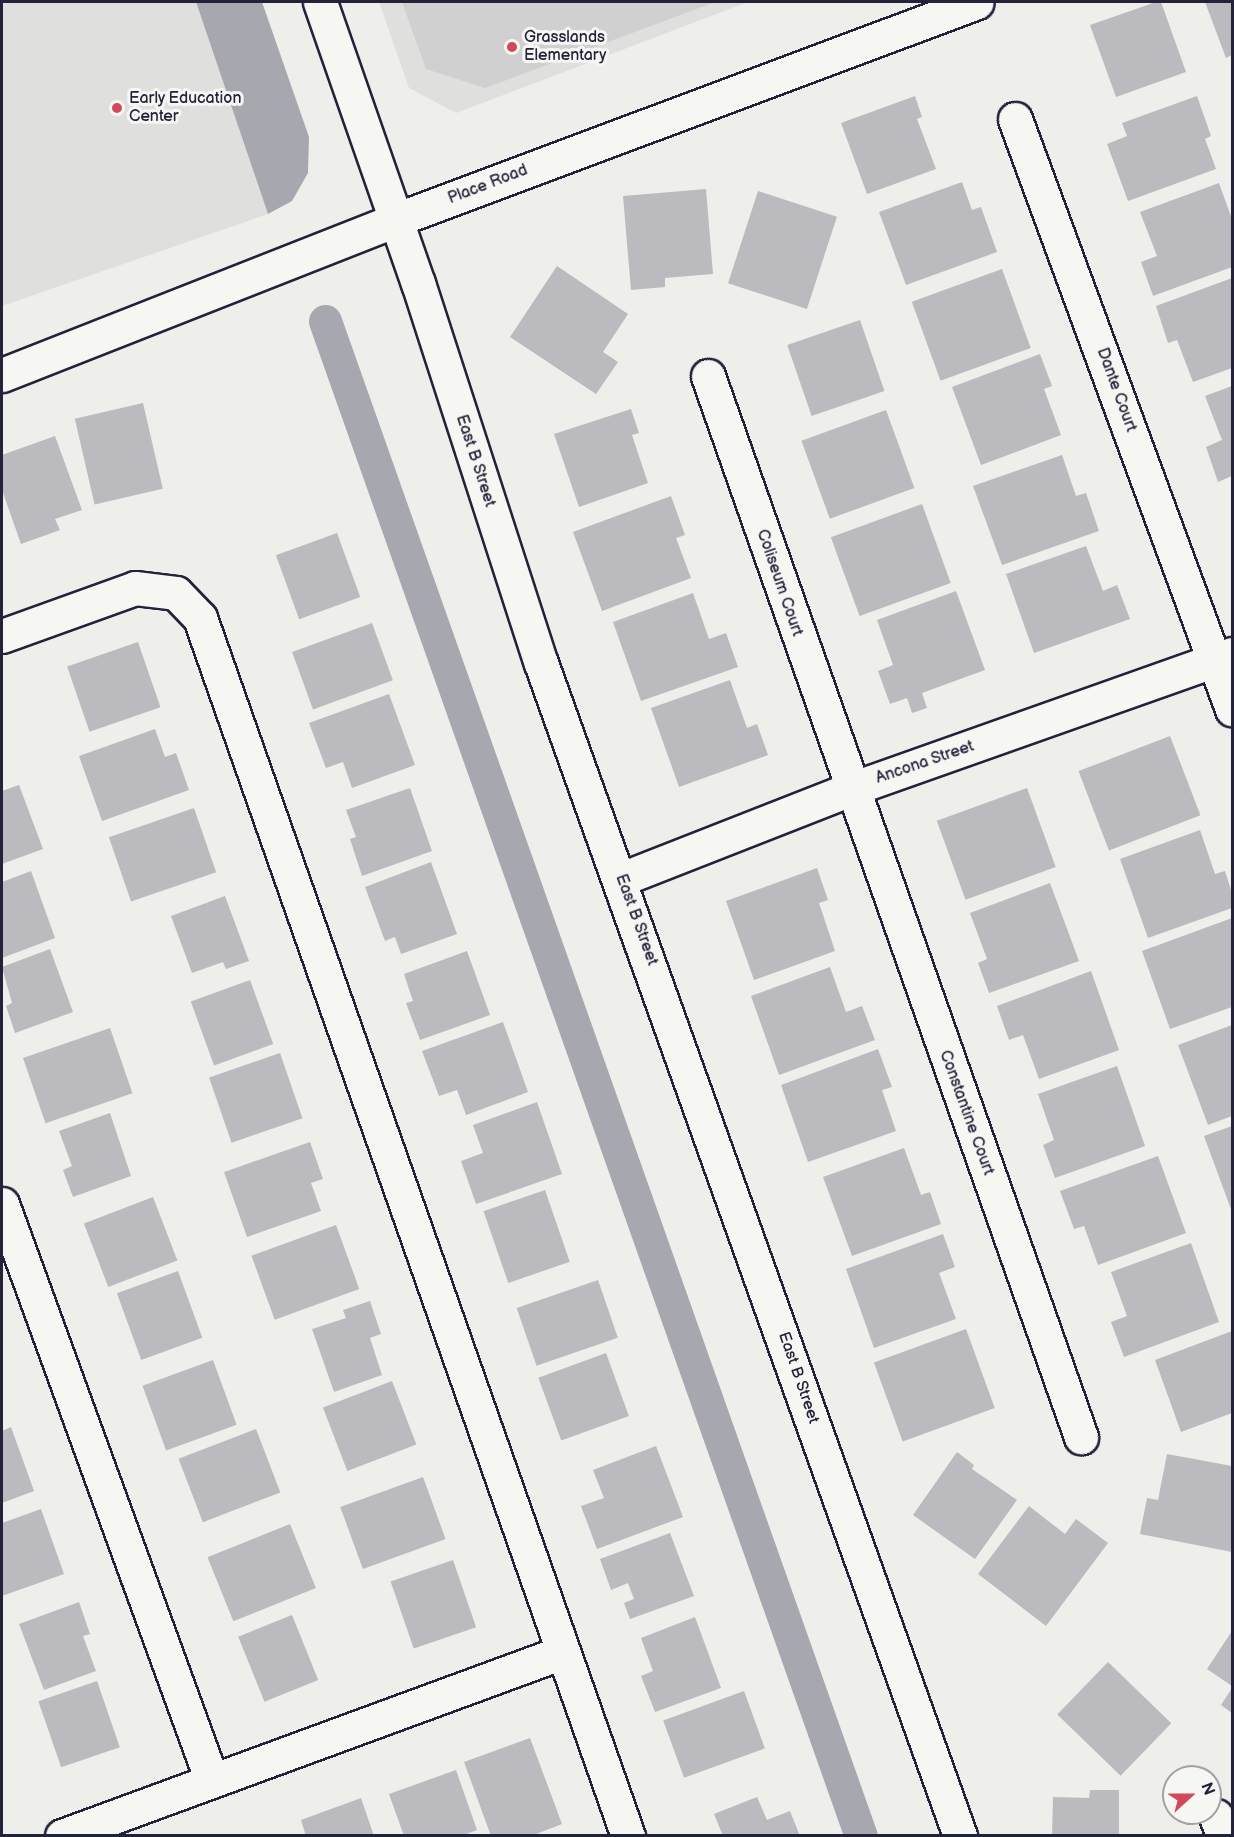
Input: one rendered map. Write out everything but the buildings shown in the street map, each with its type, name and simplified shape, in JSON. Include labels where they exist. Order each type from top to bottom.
[{"type":"street","name":"East B Street","points":[[320,2],[395,220],[541,663],[621,879],[960,1836]]},
{"type":"street","name":"Place Road","points":[[2,375],[395,220],[977,2]]},
{"type":"street","name":"Dante Court","points":[[1015,118],[1224,658],[1233,709]]},
{"type":"street","name":"Coliseum Court","points":[[708,376],[851,789]]},
{"type":"street","points":[[2,636],[135,588],[176,593],[200,618],[623,1822]]},
{"type":"street","name":"Ancona Street","points":[[621,879],[851,789],[1224,658]]},
{"type":"street","name":"Constantine Court","points":[[851,789],[1081,1437]]},
{"type":"street","points":[[2,1204],[212,1780]]},
{"type":"street","points":[[63,1836],[563,1652]]},
{"type":"shaded area","name":"Early Education Center","points":[[2,2],[196,2],[268,214],[2,306]]},
{"type":"shaded area","points":[[196,2],[262,2],[309,137],[308,173],[292,201],[268,214]]},
{"type":"shaded area","name":"Grasslands Elementary","points":[[379,2],[748,2],[456,113],[409,88]]},
{"type":"shaded area","name":"Grasslands Elementary","points":[[402,2],[715,2],[485,88],[426,69]]},
{"type":"waterway","points":[[325,321],[861,1836]]},
{"type":"place","name":"Grasslands Elementary","points":[[512,47]]},
{"type":"place","name":"Early Education Center","points":[[117,108]]}]
